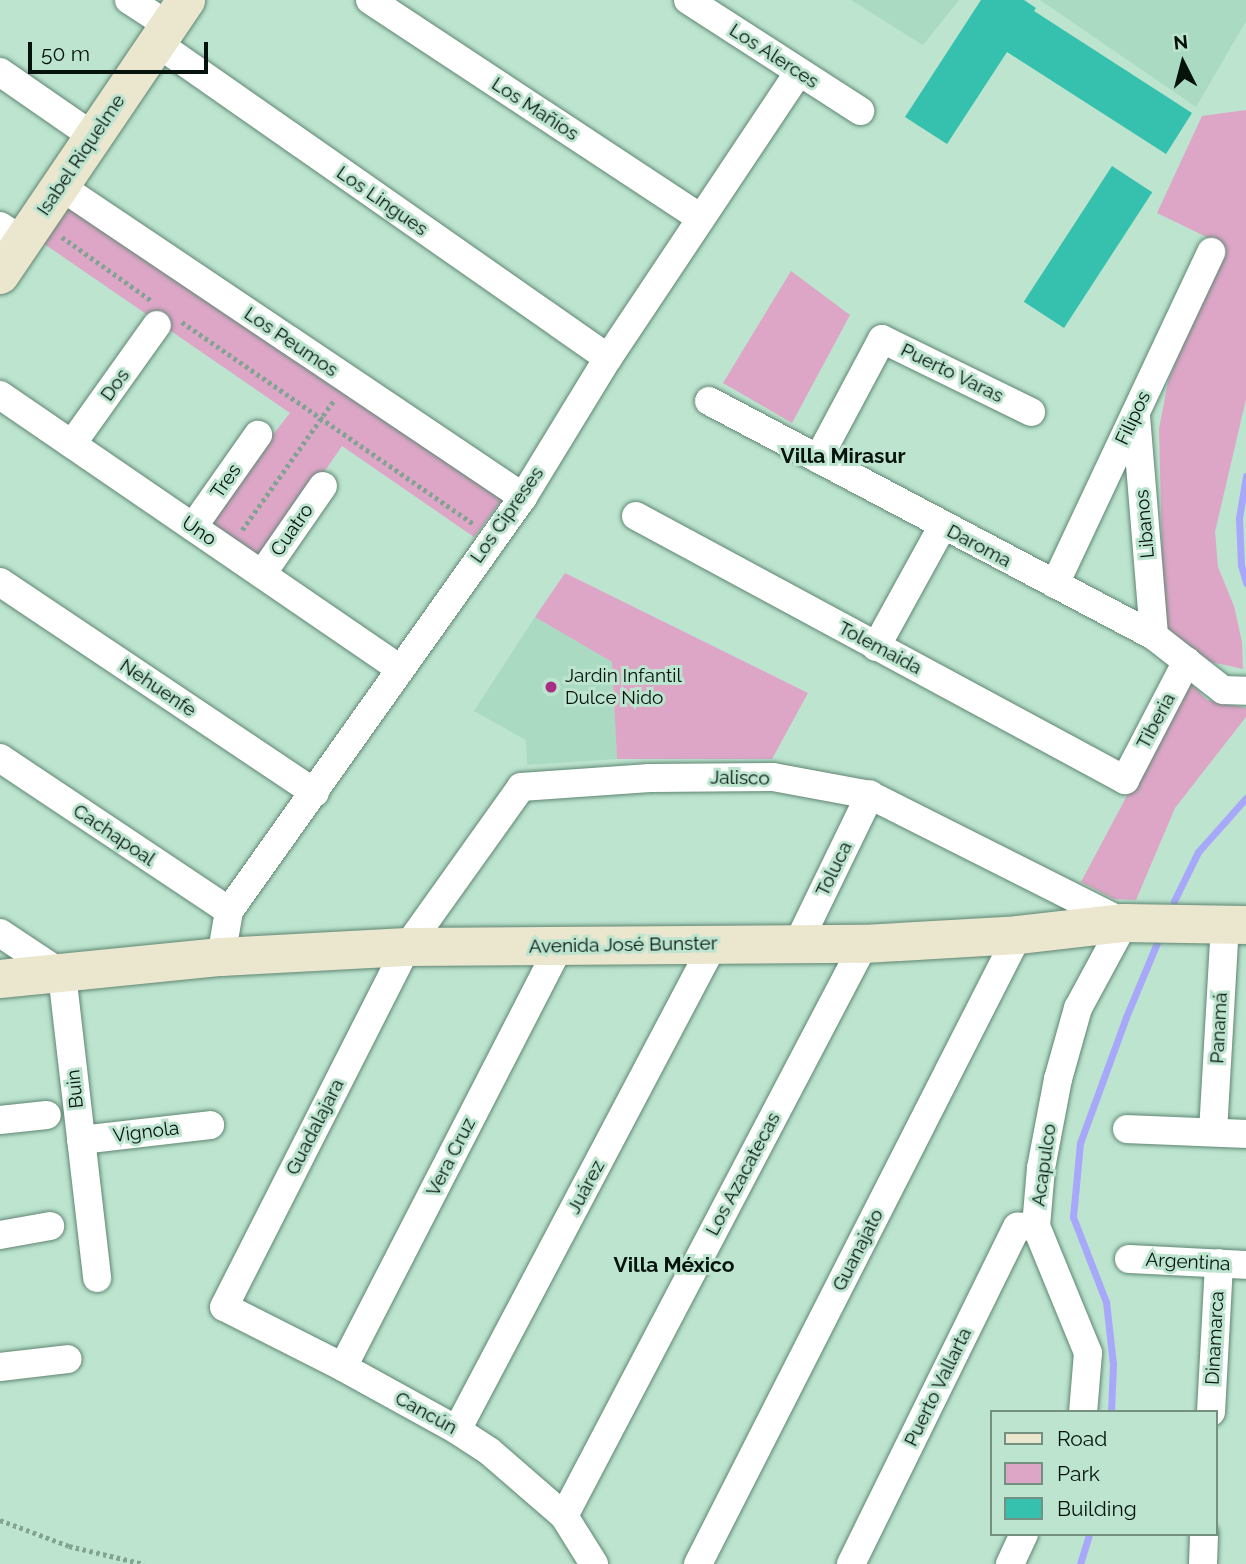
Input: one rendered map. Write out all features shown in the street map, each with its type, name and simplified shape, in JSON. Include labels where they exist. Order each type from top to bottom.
[{"type":"street","name":"Los Lingues","points":[[129,0],[170,23],[608,358]]},
{"type":"street","name":"Los Mañíos","points":[[370,0],[700,218]]},
{"type":"street","name":"Los Alerces","points":[[688,0],[860,111]]},
{"type":"street","name":"Isabel Riquelme","points":[[0,275],[20,229],[60,186],[170,23]]},
{"type":"street","points":[[0,72],[94,137]]},
{"type":"street","name":"Los Cipreses","points":[[221,957],[229,911],[315,793],[492,537],[523,497],[608,358],[799,72]]},
{"type":"street","name":"Los Peumos","points":[[60,186],[523,497]]},
{"type":"street","name":"Filipos","points":[[1055,584],[1211,252]]},
{"type":"street","name":"Dos","points":[[72,444],[164,316]]},
{"type":"street","name":"Puerto Varas","points":[[818,459],[882,339],[1031,411]]},
{"type":"street","name":"Uno","points":[[0,395],[399,668]]},
{"type":"street","name":"Daroma","points":[[709,401],[942,527],[1154,636],[1223,690],[1246,691]]},
{"type":"street","name":"Libanos","points":[[1136,413],[1154,636]]},
{"type":"street","name":"Tres","points":[[193,527],[258,435]]},
{"type":"street","name":"Cuatro","points":[[262,574],[323,486]]},
{"type":"street","name":"Tolemaida","points":[[636,516],[1125,780]]},
{"type":"street","points":[[876,647],[942,527]]},
{"type":"street","name":"Nehuenfe","points":[[0,582],[315,793]]},
{"type":"street","name":"Tiberia","points":[[1125,780],[1187,661]]},
{"type":"street","name":"Cachapoal","points":[[0,758],[229,911]]},
{"type":"street","name":"Jalisco","points":[[407,947],[521,787],[650,778],[773,777],[870,795],[1124,923]]},
{"type":"street","name":"Toluca","points":[[798,943],[870,795]]},
{"type":"street","name":"Avenida José Bunster","points":[[0,979],[221,957],[407,947],[864,944],[1018,935],[1124,923],[1235,924]]},
{"type":"street","name":"Acapulco","points":[[1083,1410],[1088,1353],[1036,1226],[1041,1168],[1058,1079],[1078,1008],[1124,923]]},
{"type":"street","name":"Panamá","points":[[1213,1132],[1235,924]]},
{"type":"street","points":[[0,933],[62,974]]},
{"type":"street","name":"Guanajato","points":[[698,1564],[1018,935]]},
{"type":"street","name":"Juárez","points":[[457,1430],[714,943]]},
{"type":"street","name":"Los Azacatecas","points":[[564,1516],[864,944]]},
{"type":"street","name":"Vera Cruz","points":[[343,1367],[559,946]]},
{"type":"street","name":"Guadalajara","points":[[224,1307],[407,947]]},
{"type":"street","name":"Buin","points":[[62,974],[97,1278]]},
{"type":"street","points":[[0,1120],[47,1115]]},
{"type":"street","name":"Vignola","points":[[81,1140],[210,1125]]},
{"type":"street","points":[[1127,1129],[1246,1134]]},
{"type":"street","points":[[0,1235],[50,1226]]},
{"type":"street","name":"Puerto Vallarta","points":[[851,1564],[1017,1227],[1036,1226]]},
{"type":"street","name":"Argentina","points":[[1129,1259],[1233,1264]]},
{"type":"street","name":"Dinamarca","points":[[1211,1410],[1233,1264]]},
{"type":"street","name":"Cancún","points":[[224,1307],[343,1367],[457,1430],[489,1451],[564,1516],[593,1564]]},
{"type":"street","points":[[0,1367],[68,1359]]},
{"type":"street","points":[[1010,1564],[1023,1536]]},
{"type":"street","points":[[1203,1564],[1204,1536]]},
{"type":"path","points":[[20,229],[164,316],[492,537]]},
{"type":"path","points":[[228,551],[348,380]]},
{"type":"path","points":[[0,1520],[69,1546],[144,1564]]},
{"type":"shaded area","points":[[851,0],[959,0],[923,45]]},
{"type":"shaded area","points":[[1040,0],[1246,0],[1246,21],[1196,107]]},
{"type":"shaded area","name":"Jardin Infantil Dulce Nido","points":[[535,617],[612,662],[617,759],[527,765],[526,740],[474,711]]},
{"type":"green space","points":[[1246,110],[1246,399],[1215,532],[1218,567],[1234,606],[1242,642],[1243,669],[1211,662],[1164,626],[1159,429],[1168,382],[1223,245],[1157,213],[1202,116]]},
{"type":"green space","points":[[67,200],[506,494],[474,537],[342,446],[262,562],[203,523],[290,413],[40,241]]},
{"type":"green space","points":[[791,271],[850,315],[792,423],[723,383]]},
{"type":"green space","points":[[565,573],[808,693],[772,759],[617,759],[612,662],[535,617]]},
{"type":"green space","points":[[1188,681],[1207,700],[1246,708],[1246,717],[1175,808],[1136,900],[1114,899],[1081,882]]},
{"type":"building","points":[[981,0],[1024,0],[1036,8],[1034,11],[1192,113],[1166,154],[1007,52],[947,144],[905,117]]},
{"type":"building","points":[[1112,166],[1152,192],[1064,328],[1024,302]]},
{"type":"waterway","points":[[1246,476],[1239,518],[1241,565],[1246,583]]},
{"type":"waterway","points":[[1174,901],[1198,852],[1246,798]]},
{"type":"waterway","points":[[1111,1410],[1113,1364],[1106,1302],[1073,1217],[1080,1143],[1126,1017],[1157,943]]},
{"type":"waterway","points":[[1080,1564],[1088,1536]]},
{"type":"place","name":"Jardin Infantil Dulce Nido","points":[[551,687]]},
{"type":"district","name":"Villa Mirasur","points":[[843,456]]},
{"type":"district","name":"Villa México","points":[[674,1265]]}]
